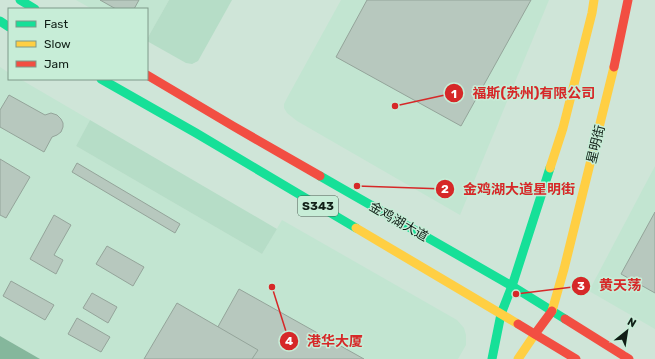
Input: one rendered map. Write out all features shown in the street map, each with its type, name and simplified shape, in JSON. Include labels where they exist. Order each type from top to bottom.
[{"type":"main road","points":[[20,0],[33,8]]},
{"type":"main road","points":[[492,359],[502,314],[563,128],[594,0]]},
{"type":"main road","name":"星明街","points":[[518,359],[552,310],[564,269],[610,83],[628,0]]},
{"type":"main road","name":"金鸡湖大道","points":[[148,76],[512,286],[629,359]]},
{"type":"main road","name":"S343","points":[[103,80],[196,133],[576,359]]},
{"type":"shaded area","points":[[76,0],[169,0],[148,37],[148,8],[90,8]]},
{"type":"shaded area","points":[[169,0],[232,0],[198,61],[192,64],[186,63],[148,42],[148,37]]},
{"type":"shaded area","points":[[341,0],[549,0],[460,215],[297,121],[287,113],[284,108],[287,98]]},
{"type":"shaded area","points":[[0,67],[8,72],[8,80],[22,80],[90,120],[76,146],[262,254],[282,220],[457,320],[464,328],[466,345],[458,359],[40,359],[0,336]]},
{"type":"shaded area","points":[[90,120],[277,229],[262,254],[76,146]]},
{"type":"shaded area","points":[[655,166],[655,329],[589,291]]},
{"type":"shaded area","points":[[0,336],[40,359],[0,359]]},
{"type":"building","points":[[100,0],[139,0],[135,8],[114,8]]},
{"type":"building","points":[[367,0],[531,0],[461,126],[336,57]]},
{"type":"building","points":[[9,95],[45,115],[51,113],[57,115],[61,119],[63,127],[61,132],[52,137],[44,152],[0,127],[0,110]]},
{"type":"building","points":[[0,159],[30,177],[6,218],[0,215]]},
{"type":"building","points":[[77,163],[180,224],[175,233],[72,172]]},
{"type":"building","points":[[655,212],[655,293],[621,274]]},
{"type":"building","points":[[54,215],[71,225],[54,255],[63,260],[56,274],[30,259]]},
{"type":"building","points":[[107,246],[144,267],[133,286],[96,264]]},
{"type":"building","points":[[11,281],[54,305],[45,320],[3,296]]},
{"type":"building","points":[[239,289],[364,359],[200,359]]},
{"type":"building","points":[[92,293],[117,307],[108,323],[83,308]]},
{"type":"building","points":[[177,303],[258,350],[252,359],[144,359]]},
{"type":"building","points":[[77,318],[110,337],[101,352],[68,334]]},
{"type":"traffic: fast","points":[[20,0],[33,8]]},
{"type":"traffic: fast","points":[[0,21],[8,26]]},
{"type":"traffic: fast","points":[[103,80],[196,133],[356,228]]},
{"type":"traffic: fast","points":[[492,359],[501,314],[512,286],[550,168]]},
{"type":"traffic: fast","points":[[320,176],[512,286],[565,319]]},
{"type":"traffic: slow","points":[[550,168],[563,128],[594,0]]},
{"type":"traffic: slow","points":[[552,311],[564,269],[614,67]]},
{"type":"traffic: slow","points":[[356,228],[518,324]]},
{"type":"traffic: slow","points":[[518,359],[535,334]]},
{"type":"traffic: jam","points":[[614,67],[628,0]]},
{"type":"traffic: jam","points":[[148,76],[320,176]]},
{"type":"traffic: jam","points":[[535,334],[552,311]]},
{"type":"traffic: jam","points":[[565,319],[629,359]]},
{"type":"traffic: jam","points":[[518,324],[576,359]]},
{"type":"place","name":"福斯(苏州)有限公司","points":[[395,106]]},
{"type":"place","name":"金鸡湖大道星明街","points":[[357,186]]},
{"type":"place","name":"港华大厦","points":[[272,287]]},
{"type":"place","name":"黄天荡","points":[[516,294]]}]
